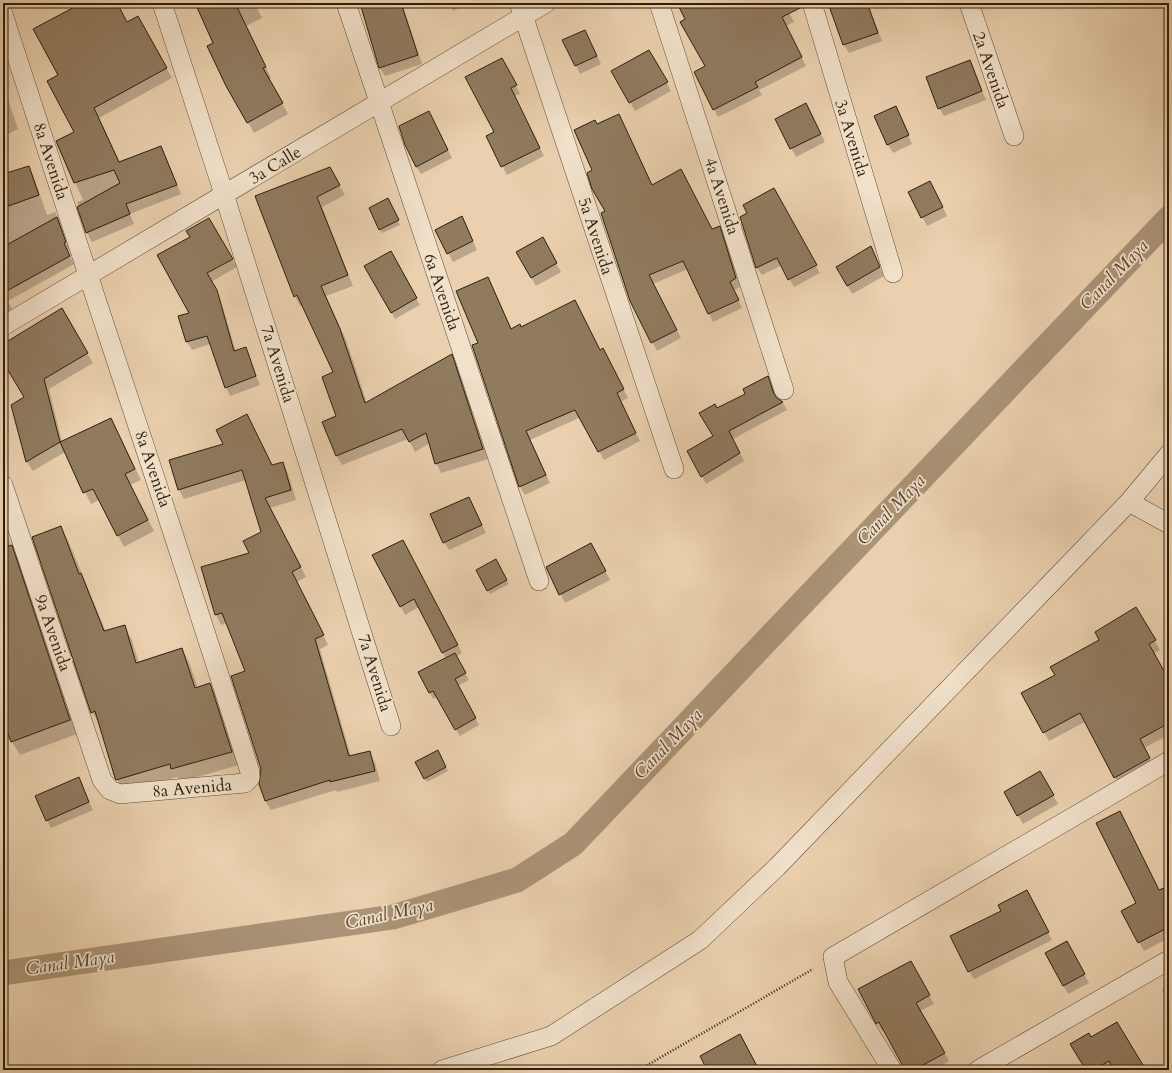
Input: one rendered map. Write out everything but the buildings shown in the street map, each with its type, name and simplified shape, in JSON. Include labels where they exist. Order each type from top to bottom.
[{"type":"street","name":"7a Avenida","points":[[162,3],[224,194],[391,726]]},
{"type":"street","name":"6a Avenida","points":[[346,3],[378,103],[539,582]]},
{"type":"street","name":"3a Calle","points":[[3,326],[378,103],[521,10],[546,3]]},
{"type":"street","name":"4a Avenida","points":[[659,3],[784,390]]},
{"type":"street","name":"3a Avenida","points":[[812,3],[893,274]]},
{"type":"street","name":"2a Avenida","points":[[969,3],[1014,136]]},
{"type":"street","name":"5a Avenida","points":[[521,10],[674,469]]},
{"type":"street","name":"8a Avenida","points":[[3,14],[87,276],[167,511],[250,772],[250,778],[245,783],[120,794],[110,790],[102,780]]},
{"type":"street","points":[[442,1070],[551,1036],[700,940],[777,867],[1129,502],[1169,454]]},
{"type":"street","name":"9a Avenida","points":[[3,485],[102,780]]},
{"type":"street","points":[[1129,502],[1169,524]]},
{"type":"street","points":[[892,1070],[838,982],[833,957],[1169,761]]},
{"type":"street","points":[[978,1070],[1169,960]]},
{"type":"path","points":[[639,1070],[833,957]]},
{"type":"waterway","name":"Canal Maya","points":[[3,973],[393,917],[517,880],[573,844],[1169,218]]}]
